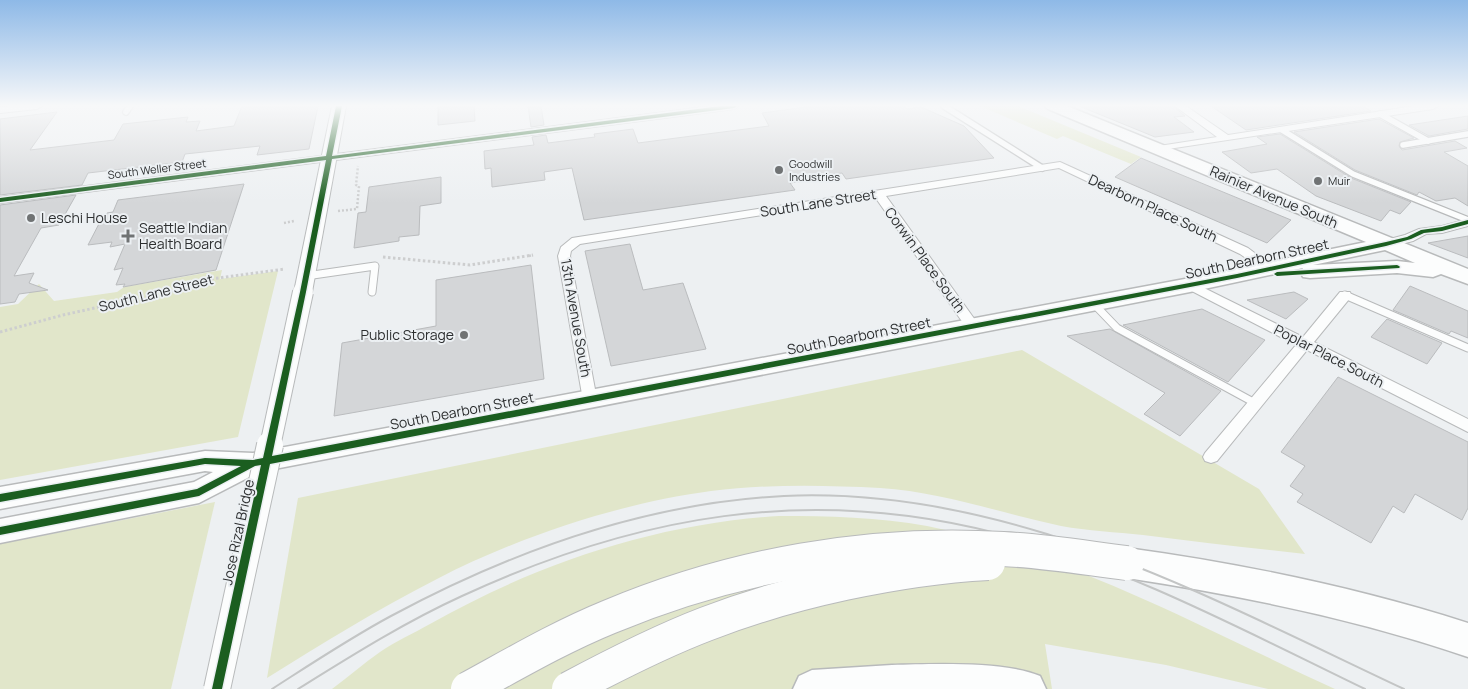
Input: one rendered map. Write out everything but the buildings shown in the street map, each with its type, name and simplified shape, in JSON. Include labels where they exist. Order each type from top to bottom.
[{"type":"highway","points":[[468,689],[607,618],[704,583],[772,566],[844,555],[939,548],[1030,550],[1218,576],[1292,591],[1398,618],[1468,640]]},
{"type":"highway","points":[[569,689],[618,663],[727,617],[832,587],[926,569],[974,564],[1050,562],[1127,563]]},
{"type":"highway","points":[[812,689],[860,685],[925,684],[1001,686],[1027,689]]},
{"type":"main road","name":"Jose Rizal Bridge","points":[[217,689],[304,284],[332,138]]},
{"type":"main road","name":"Rainier Avenue South","points":[[1132,138],[1468,278]]},
{"type":"main road","name":"South Dearborn Street","points":[[0,498],[205,461],[253,464],[1190,286],[1386,244]]},
{"type":"main road","points":[[1237,276],[1397,267],[1468,278]]},
{"type":"main road","name":"South Dearborn Street","points":[[0,531],[199,492],[253,464]]},
{"type":"street","name":"South Weller Street","points":[[0,200],[484,138]]},
{"type":"street","points":[[1159,149],[1224,138]]},
{"type":"street","name":"South Lane Street","points":[[576,240],[1060,165]]},
{"type":"street","name":"Dearborn Place South","points":[[1060,165],[1244,251],[1270,269]]},
{"type":"street","name":"Corwin Place South","points":[[878,193],[973,327]]},
{"type":"street","name":"South Dearborn Street","points":[[1386,244],[1423,231],[1442,229],[1468,221]]},
{"type":"street","name":"13th Avenue South","points":[[576,240],[565,250],[564,256],[590,400]]},
{"type":"street","name":"Poplar Place South","points":[[1190,286],[1468,426]]},
{"type":"street","points":[[1212,456],[1345,295]]},
{"type":"lane","points":[[995,138],[1042,168]]},
{"type":"lane","points":[[1295,138],[1353,174],[1468,221]]},
{"type":"lane","points":[[1423,138],[1428,141]]},
{"type":"lane","points":[[1404,144],[1444,138]]},
{"type":"lane","points":[[304,284],[375,266],[372,292]]},
{"type":"lane","points":[[1345,295],[1468,348]]},
{"type":"lane","points":[[1094,304],[1117,328],[1255,403]]},
{"type":"path","points":[[338,212],[356,209],[359,186],[356,185],[359,163]]},
{"type":"path","points":[[284,223],[294,221]]},
{"type":"path","points":[[390,257],[470,265],[533,256]]},
{"type":"green space","points":[[1068,138],[1096,138],[1141,157],[1131,164]]},
{"type":"green space","points":[[222,270],[220,279],[278,271],[238,437],[0,480],[0,307],[18,304],[39,284],[54,301],[117,292],[124,287]]},
{"type":"green space","points":[[1022,350],[1259,489],[1305,554],[1071,528],[948,498],[903,490],[796,486],[753,487],[711,491],[641,504],[606,513],[501,549],[393,602],[267,678],[298,498]]},
{"type":"green space","points":[[215,502],[171,689],[0,689],[0,544]]},
{"type":"green space","points":[[779,516],[816,516],[909,523],[981,539],[1034,555],[1136,596],[1335,689],[1268,689],[1166,665],[1045,644],[1052,689],[332,689],[386,648],[471,602],[555,565],[598,550],[687,528],[733,520]]},
{"type":"tram line","points":[[272,689],[391,616],[437,592],[532,551],[630,520],[681,509],[732,500],[817,495],[884,499],[950,509],[1047,534],[1139,567],[1184,586],[1404,689]]},
{"type":"tram line","points":[[298,689],[399,628],[462,596],[527,568],[593,545],[658,528],[724,516],[791,510],[858,511],[926,519],[996,533],[1044,547],[1091,563],[1184,602],[1365,689]]},
{"type":"cycle path","points":[[217,689],[303,292],[333,138]]},
{"type":"cycle path","points":[[0,200],[483,138]]},
{"type":"cycle path","points":[[0,498],[205,461],[253,463],[289,457],[1237,276],[1386,244],[1409,238],[1423,231],[1442,229],[1468,222]]},
{"type":"cycle path","points":[[1277,274],[1397,267]]},
{"type":"cycle path","points":[[0,531],[199,492],[252,464]]},
{"type":"place","name":"Goodwill Industries","points":[[779,170]]},
{"type":"place","name":"Muir","points":[[1318,181]]},
{"type":"place","name":"Leschi House","points":[[31,218]]},
{"type":"place","name":"Seattle Indian Health Board","points":[[128,236]]},
{"type":"place","name":"Public Storage","points":[[464,335]]}]
